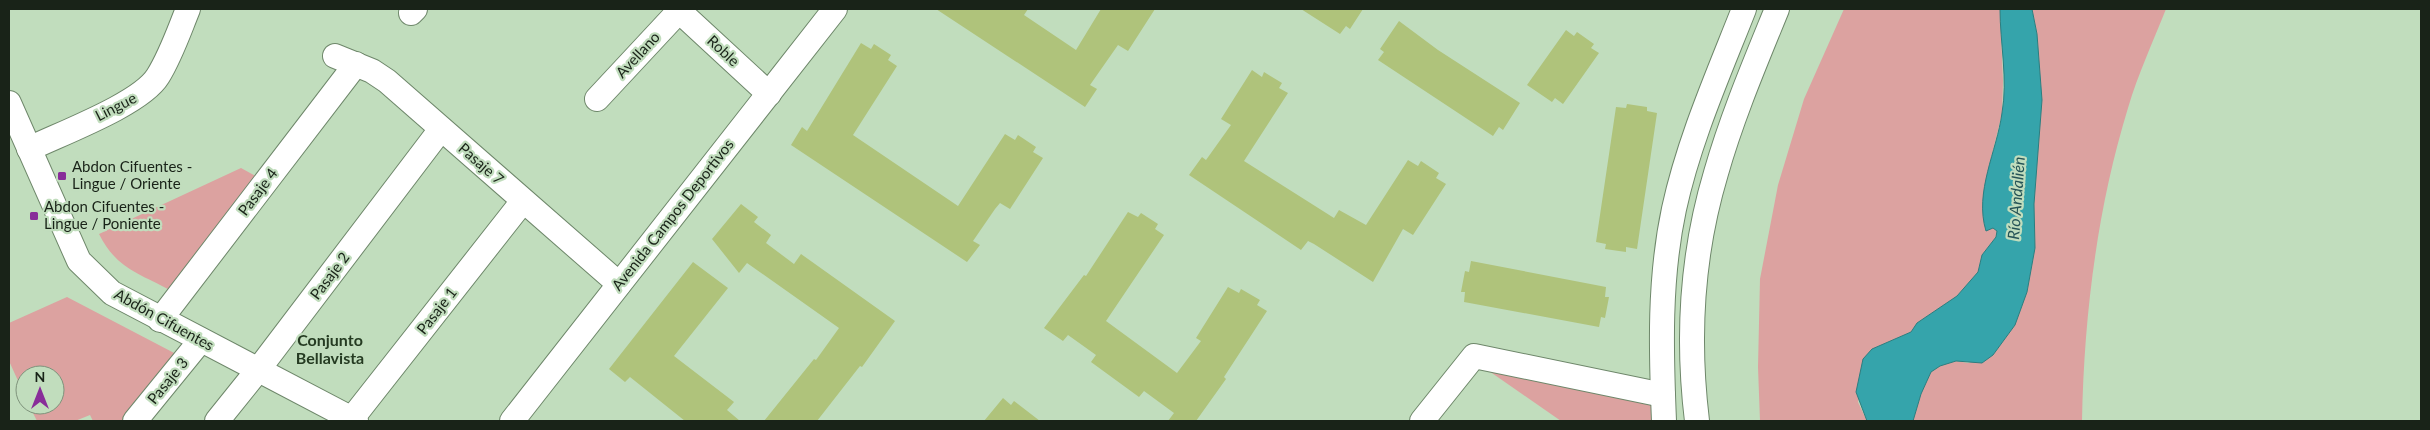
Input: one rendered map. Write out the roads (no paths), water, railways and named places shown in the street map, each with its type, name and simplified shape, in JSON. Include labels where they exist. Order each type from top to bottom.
[{"type":"street","name":"Lingue","points":[[29,149],[128,102],[150,87],[158,76],[188,9]]},
{"type":"street","name":"Avenida Campos Deportivos","points":[[512,421],[835,9]]},
{"type":"street","points":[[1664,421],[1661,343],[1662,296],[1674,210],[1696,131],[1744,9]]},
{"type":"street","points":[[1697,421],[1692,343],[1693,309],[1705,216],[1728,133],[1777,9]]},
{"type":"street","name":"Roble","points":[[678,10],[769,94]]},
{"type":"street","name":"Avellano","points":[[597,99],[678,10]]},
{"type":"street","name":"Pasaje 7","points":[[345,60],[372,71],[387,81],[619,284]]},
{"type":"street","name":"Pasaje 4","points":[[160,320],[345,60]]},
{"type":"street","name":"Abdón Cifuentes","points":[[9,103],[79,261],[112,293],[352,421]]},
{"type":"street","name":"Pasaje 2","points":[[217,421],[441,129]]},
{"type":"street","name":"Pasaje 1","points":[[352,421],[523,200]]},
{"type":"street","name":"Pasaje 3","points":[[145,418],[201,340]]},
{"type":"street","points":[[1422,421],[1474,356],[1663,395]]},
{"type":"water","name":"Río Andalién","points":[[2000,9],[2032,9],[2037,34],[2042,100],[2034,204],[2035,248],[2027,292],[2015,325],[1993,355],[1982,363],[1956,361],[1940,366],[1931,372],[1921,394],[1913,421],[1867,421],[1856,392],[1863,359],[1872,349],[1911,332],[1917,323],[1957,296],[1978,272],[1982,255],[1996,237],[1997,231],[1993,228],[1986,231],[1983,201],[1984,187],[2004,100]]},
{"type":"place","name":"Abdon Cifuentes - Lingue / Oriente","points":[[62,176]]},
{"type":"place","name":"Abdon Cifuentes - Lingue / Poniente","points":[[34,216]]},
{"type":"district","name":"Conjunto Bellavista","points":[[330,349]]}]
